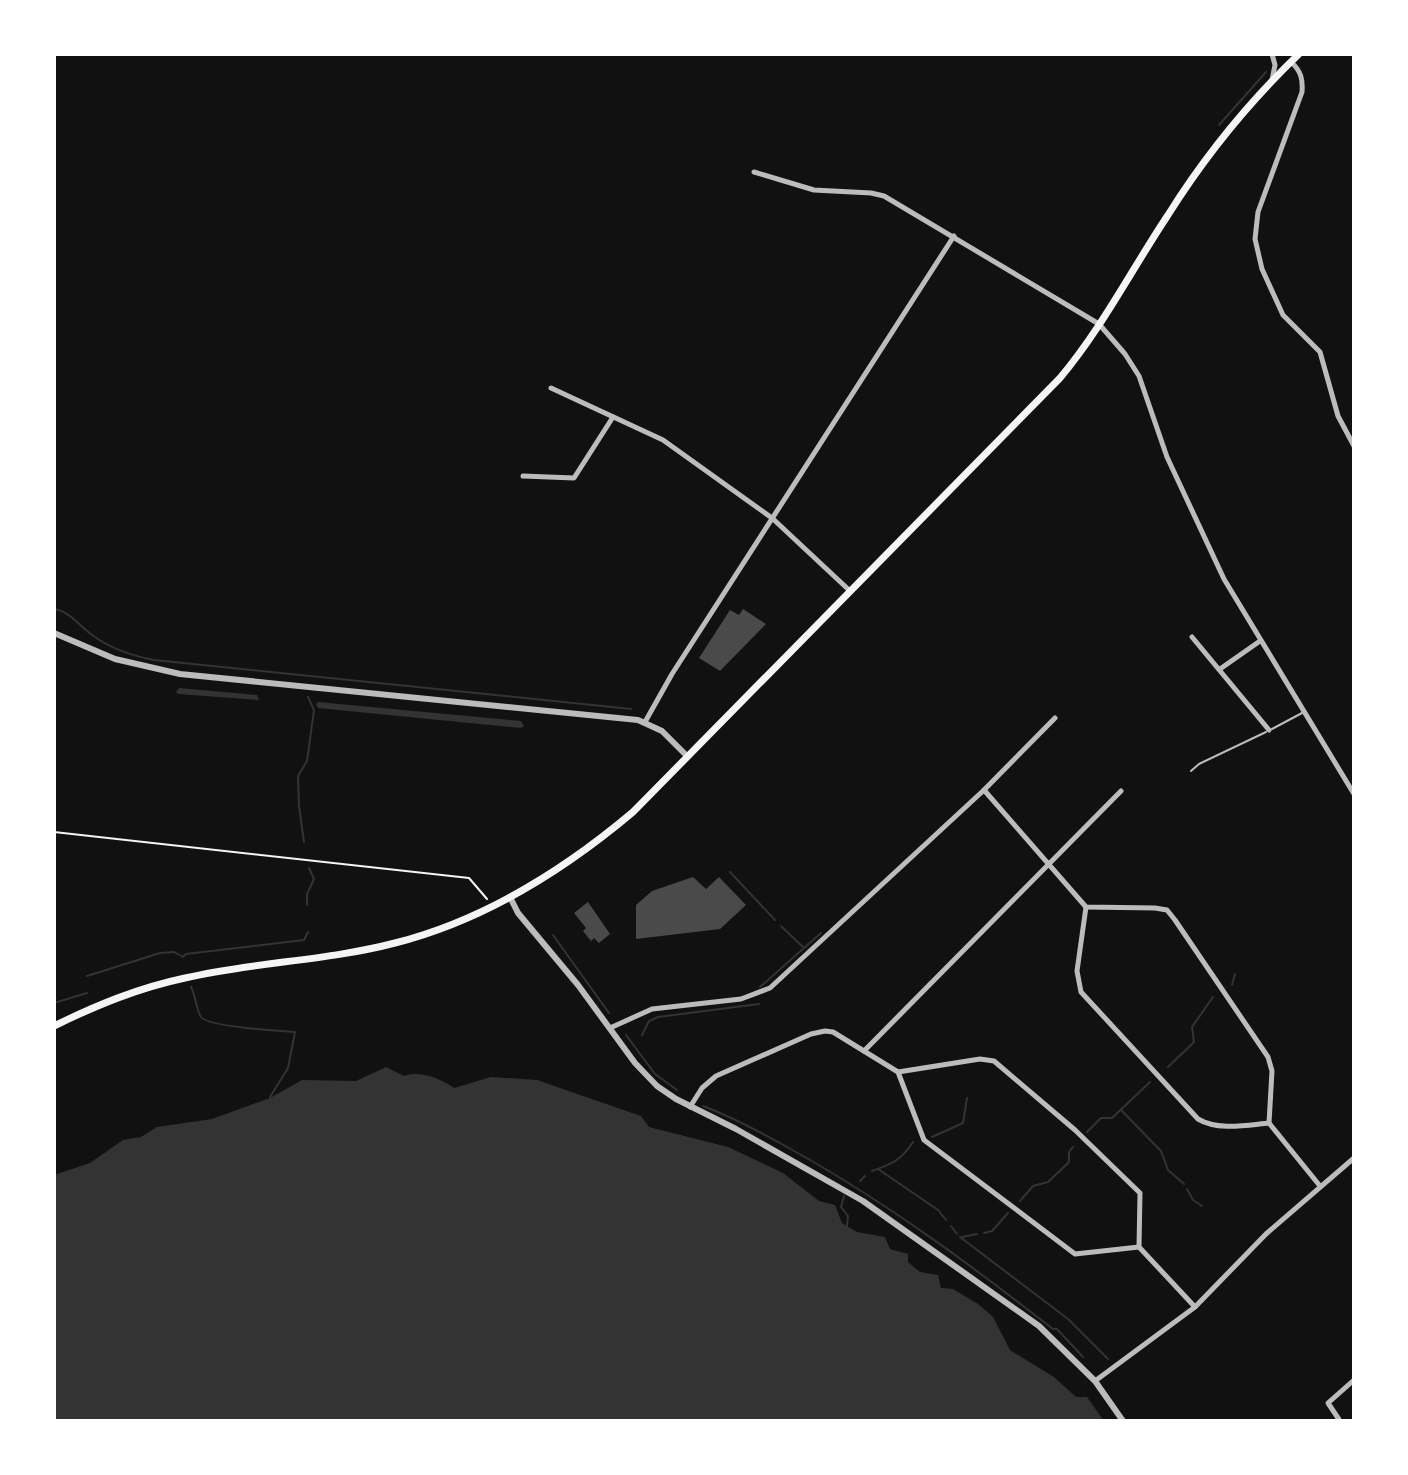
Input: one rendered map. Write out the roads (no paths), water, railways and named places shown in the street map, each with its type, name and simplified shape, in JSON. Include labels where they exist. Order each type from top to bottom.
[{"type":"main road","points":[[54,1026],[122,995],[188,977],[316,959],[396,943],[452,925],[560,870],[600,840],[633,812],[1060,378],[1099,324],[1200,166],[1299,54]]},
{"type":"street","points":[[1272,54],[1275,65],[1272,83]]},
{"type":"street","points":[[1291,62],[1303,79],[1302,92],[1258,212],[1255,239],[1262,269],[1283,315],[1320,352],[1338,416],[1354,446]]},
{"type":"street","points":[[754,172],[814,190],[884,196],[1099,324],[1139,376],[1178,483],[1224,579],[1354,794]]},
{"type":"street","points":[[645,722],[672,674],[954,236]]},
{"type":"street","points":[[551,388],[663,440],[772,518],[849,590]]},
{"type":"street","points":[[523,476],[574,478],[613,417]]},
{"type":"street","points":[[54,633],[115,659],[180,674],[603,715],[645,722],[662,731],[687,756]]},
{"type":"street","points":[[1192,637],[1269,730]]},
{"type":"street","points":[[1220,669],[1260,641]]},
{"type":"street","points":[[610,1028],[652,1009],[741,999],[770,988],[984,790],[1055,718]]},
{"type":"street","points":[[984,790],[1086,907],[1167,910],[1268,1057],[1272,1071],[1269,1123],[1320,1186]]},
{"type":"street","points":[[864,1051],[1121,791]]},
{"type":"street","points":[[510,897],[518,913],[578,985],[646,1075],[666,1093],[795,1162],[890,1218],[1039,1326],[1095,1381],[1123,1421]]},
{"type":"street","points":[[1086,907],[1077,971],[1081,992],[1198,1119],[1218,1126],[1269,1123]]},
{"type":"street","points":[[690,1107],[716,1076],[811,1034],[833,1032],[898,1072],[924,1140],[1075,1254],[1139,1247]]},
{"type":"street","points":[[898,1072],[980,1059],[1002,1065],[1140,1193],[1139,1247],[1195,1307]]},
{"type":"street","points":[[1095,1381],[1195,1307],[1266,1234],[1354,1158]]},
{"type":"street","points":[[1340,1421],[1328,1403],[1354,1380]]},
{"type":"lane","points":[[1191,771],[1199,764],[1256,739],[1303,713]]},
{"type":"waterway","points":[[1219,125],[1266,72]]},
{"type":"waterway","points":[[54,609],[65,613],[108,645],[154,660],[631,709]]},
{"type":"waterway","points":[[304,842],[298,776],[307,761],[314,710],[308,697]]},
{"type":"waterway","points":[[307,905],[307,894],[314,879],[309,868]]},
{"type":"waterway","points":[[730,872],[775,920]]},
{"type":"waterway","points":[[781,926],[803,947]]},
{"type":"waterway","points":[[87,976],[160,953],[174,952],[183,957],[186,954],[304,940],[308,932]]},
{"type":"waterway","points":[[760,987],[821,933]]},
{"type":"waterway","points":[[553,935],[609,1013]]},
{"type":"waterway","points":[[1232,985],[1235,974]]},
{"type":"waterway","points":[[191,987],[199,1014],[206,1020],[245,1028],[295,1032],[288,1068],[270,1097]]},
{"type":"waterway","points":[[54,1003],[87,993]]},
{"type":"waterway","points":[[1168,1067],[1194,1042],[1192,1027],[1213,997]]},
{"type":"waterway","points":[[642,1035],[649,1021],[658,1017],[759,1004]]},
{"type":"waterway","points":[[626,1035],[655,1074],[677,1090]]},
{"type":"waterway","points":[[1087,1132],[1101,1118],[1112,1118],[1150,1082]]},
{"type":"waterway","points":[[932,1137],[963,1123],[967,1098]]},
{"type":"waterway","points":[[703,1106],[785,1146],[896,1214],[1057,1329],[1083,1357]]},
{"type":"waterway","points":[[1121,1110],[1161,1151],[1168,1170],[1184,1184]]},
{"type":"waterway","points":[[872,1171],[896,1160],[913,1142]]},
{"type":"waterway","points":[[1020,1201],[1033,1186],[1048,1182],[1069,1162],[1069,1152],[1073,1147]]},
{"type":"waterway","points":[[878,1169],[938,1210],[946,1220]]},
{"type":"waterway","points":[[860,1181],[865,1176]]},
{"type":"waterway","points":[[1187,1189],[1193,1200],[1202,1206]]},
{"type":"waterway","points":[[844,1196],[841,1207],[848,1216],[847,1226]]},
{"type":"waterway","points":[[984,1233],[992,1231],[1008,1213]]},
{"type":"waterway","points":[[951,1226],[957,1234]]},
{"type":"waterway","points":[[962,1237],[977,1234]]},
{"type":"waterway","points":[[960,1237],[1068,1319],[1108,1359]]}]
